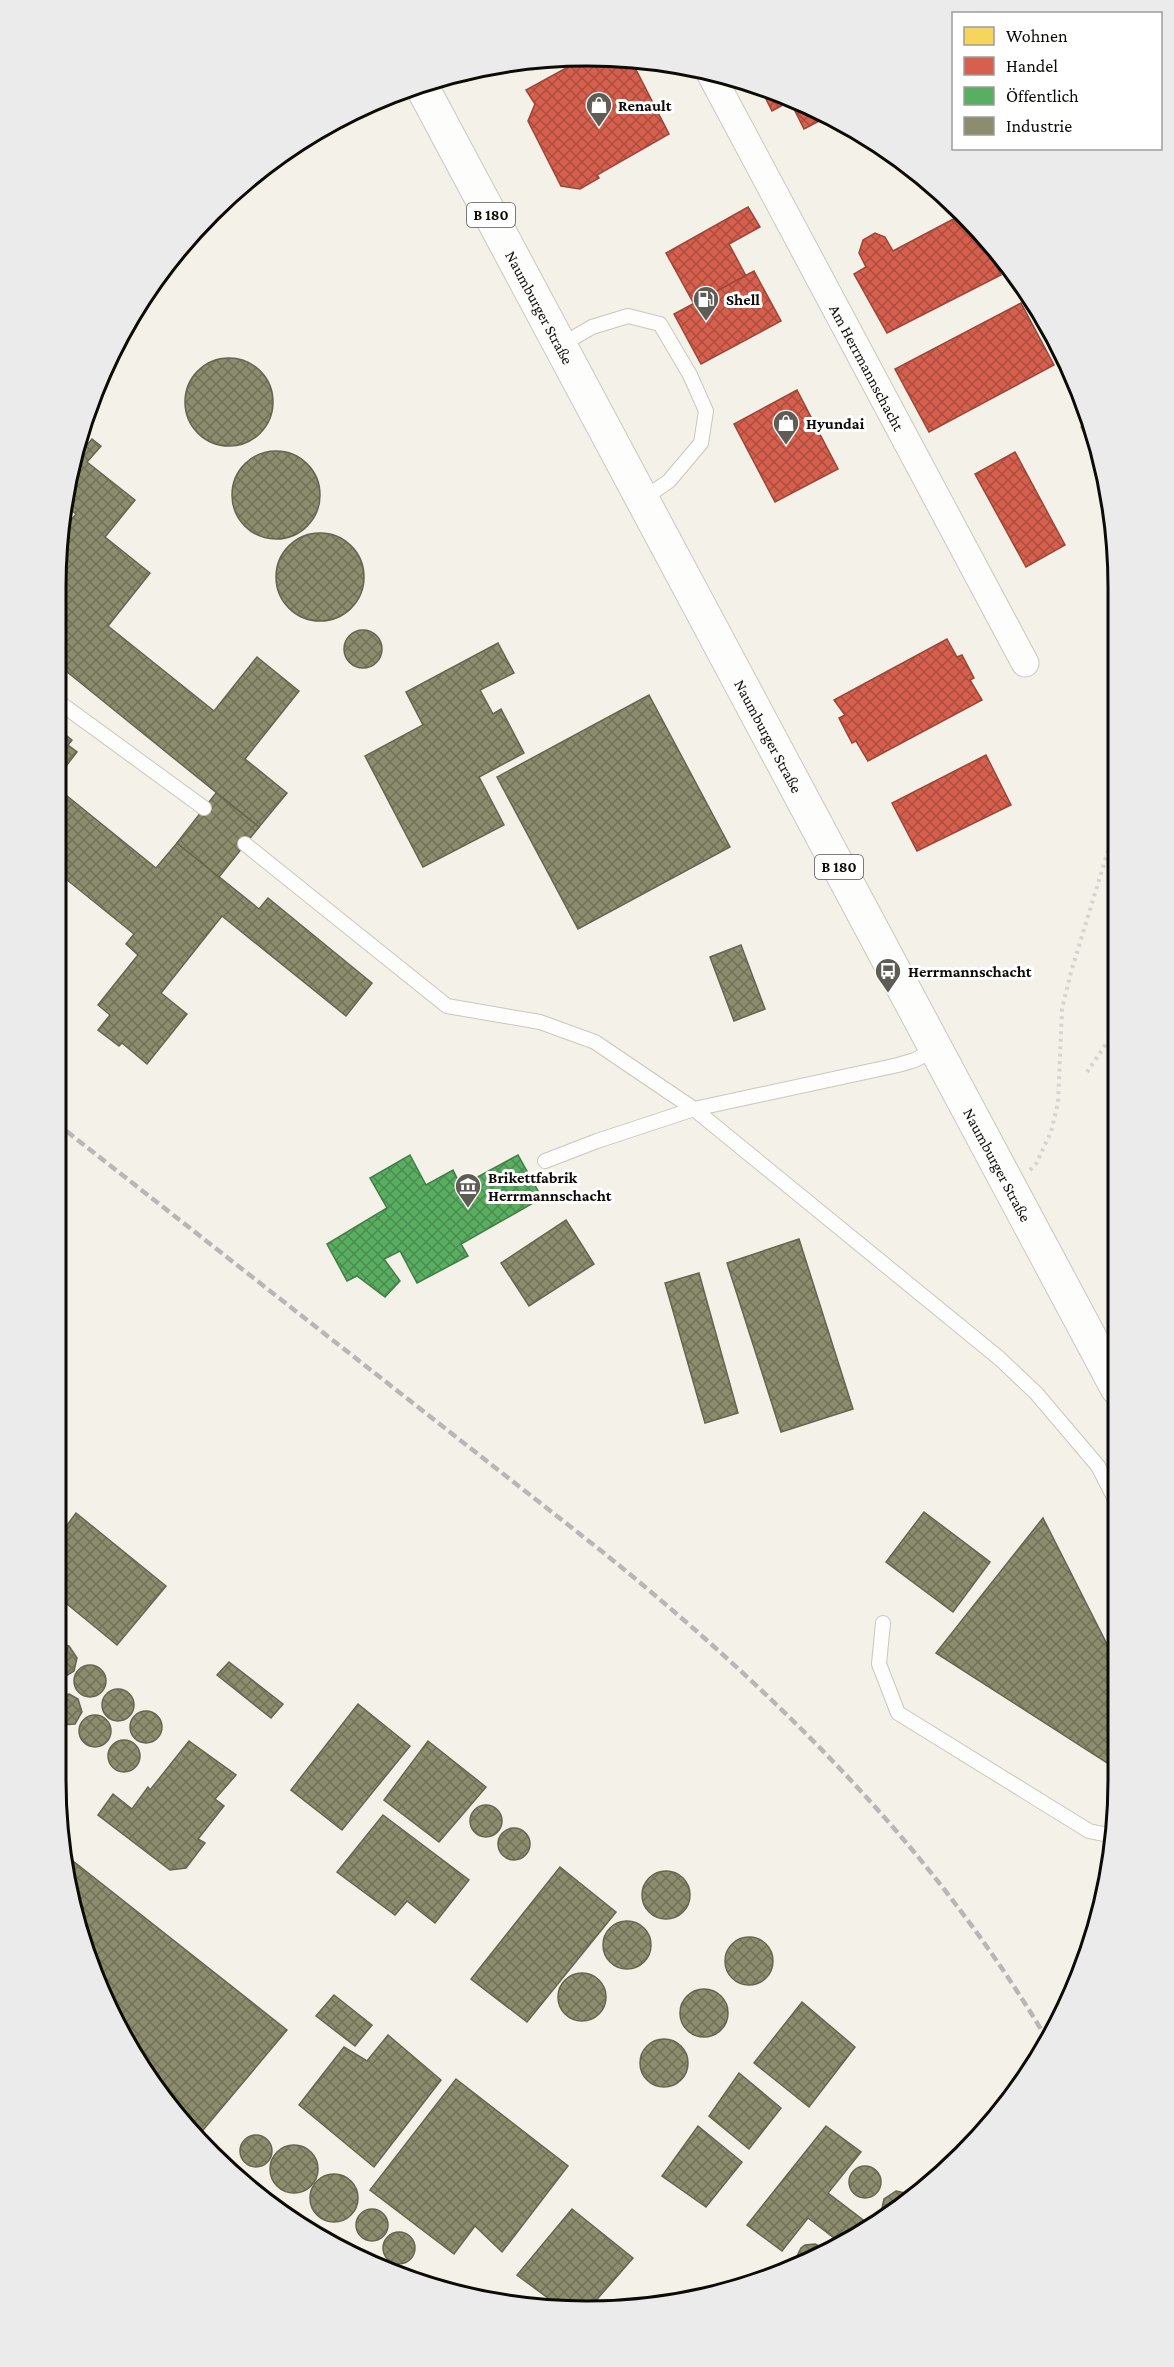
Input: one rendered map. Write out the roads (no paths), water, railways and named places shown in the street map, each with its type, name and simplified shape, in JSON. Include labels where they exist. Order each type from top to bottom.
[{"type":"main road","name":"Naumburger Straße","points":[[425,92],[1108,1371]]},
{"type":"street","name":"Am Herrmannschacht","points":[[715,82],[1025,663]]},
{"type":"lane","points":[[561,345],[592,327],[628,316],[660,324],[690,375],[706,411],[701,443],[669,481],[643,499]]},
{"type":"lane","points":[[66,707],[204,808]]},
{"type":"lane","points":[[245,844],[447,1006],[540,1022],[595,1042],[694,1109],[999,1358],[1036,1393],[1098,1466],[1108,1484]]},
{"type":"lane","points":[[545,1161],[694,1109],[898,1065],[915,1060],[936,1049]]},
{"type":"lane","points":[[883,1623],[879,1664],[898,1713],[1089,1831],[1105,1834]]},
{"type":"railway","points":[[66,1131],[604,1553],[729,1660],[846,1775],[900,1836],[952,1900],[1000,1966],[1043,2032]]},
{"type":"place","name":"Renault","points":[[599,128]]},
{"type":"place","name":"Shell","points":[[706,322]]},
{"type":"place","name":"Hyundai","points":[[786,446]]},
{"type":"place","name":"Herrmannschacht","points":[[888,994]]},
{"type":"place","name":"Brikettfabrik Herrmannschacht","points":[[468,1209]]}]
